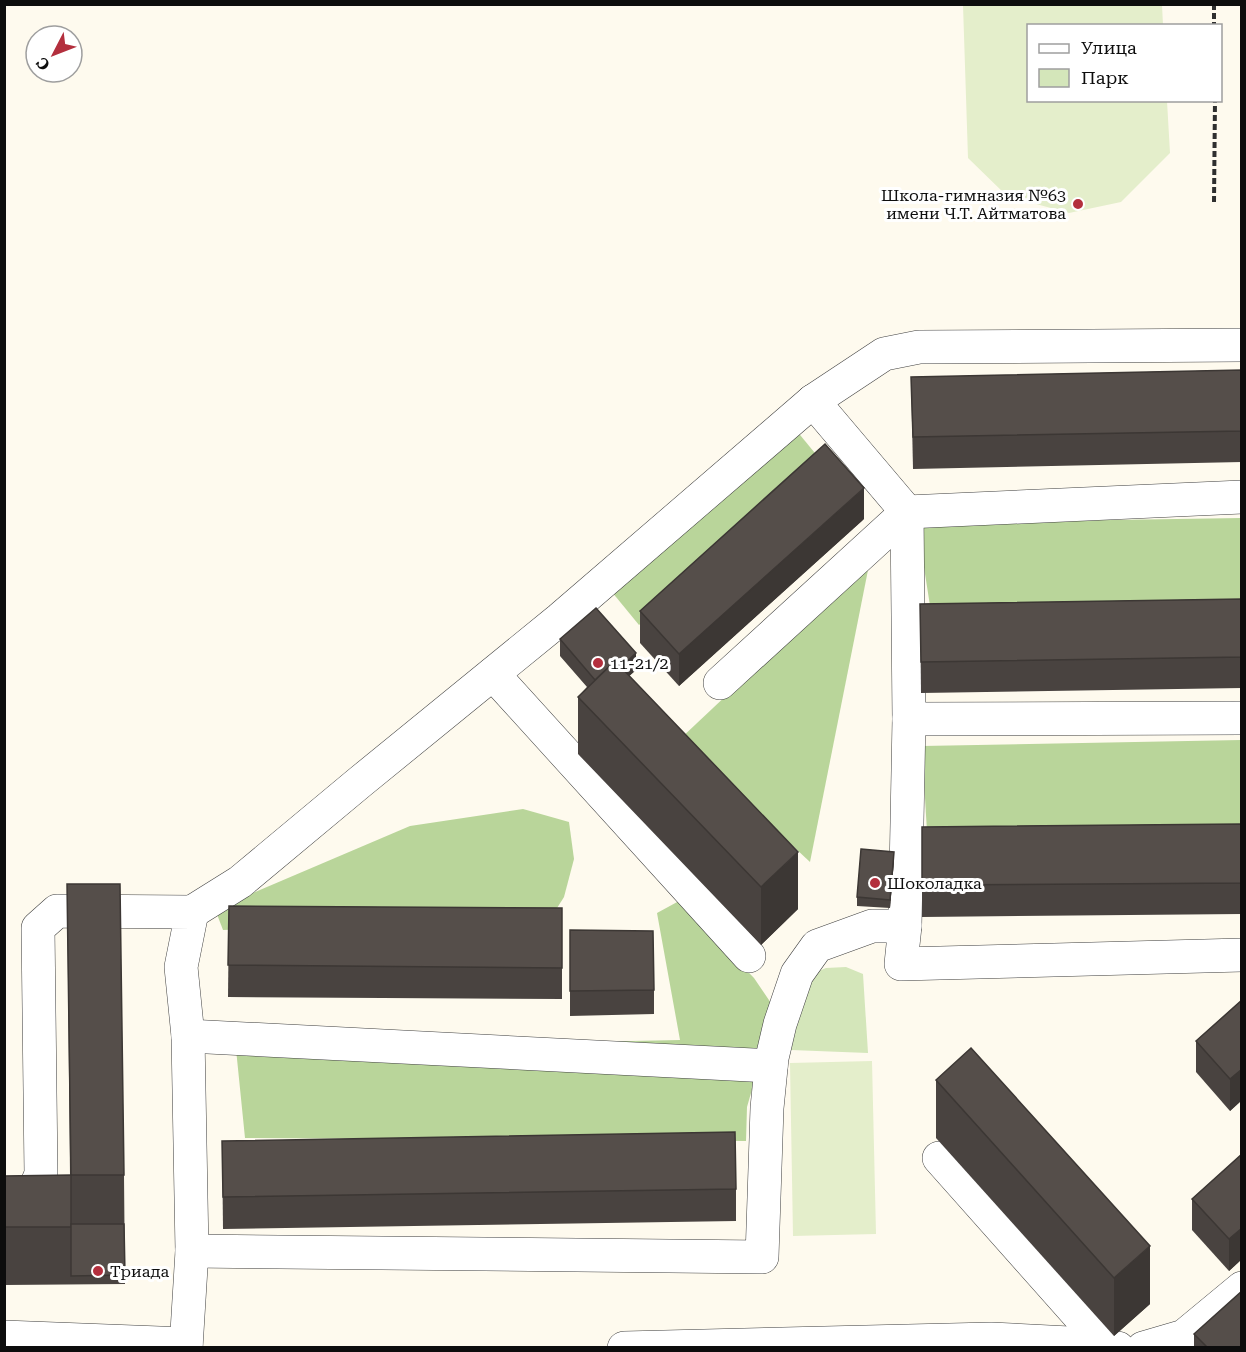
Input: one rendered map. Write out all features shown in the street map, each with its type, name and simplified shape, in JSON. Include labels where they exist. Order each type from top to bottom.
[{"type":"lane","points":[[4,1199],[31,1198],[41,1174],[39,928],[57,910],[192,912],[240,882],[569,611],[813,401],[884,354],[919,346],[1242,345]]},
{"type":"lane","points":[[813,401],[907,512],[909,719],[905,926],[902,964],[1242,955]]},
{"type":"lane","points":[[720,683],[907,512],[1242,497]]},
{"type":"lane","points":[[493,674],[749,956]]},
{"type":"lane","points":[[909,719],[1242,718]]},
{"type":"lane","points":[[4,1337],[186,1346],[192,1251],[188,1036],[181,967],[192,912]]},
{"type":"lane","points":[[192,1251],[762,1257],[771,1058],[797,974],[817,946],[872,926],[905,926]]},
{"type":"lane","points":[[188,1036],[771,1066]]},
{"type":"lane","points":[[939,1158],[1112,1347]]},
{"type":"lane","points":[[1143,1347],[1184,1336],[1242,1288]]},
{"type":"lane","points":[[624,1347],[991,1339],[1112,1347]]},
{"type":"path","points":[[1214,4],[1214,24]]},
{"type":"path","points":[[1214,202],[1215,102]]},
{"type":"green space","points":[[963,5],[1162,5],[1163,24],[1027,24],[1027,102],[1167,102],[1170,153],[1121,202],[1069,213],[1007,196],[968,158]]},
{"type":"green space","points":[[796,430],[828,469],[639,625],[607,586]]},
{"type":"green space","points":[[1241,518],[1241,622],[934,631],[917,523]]},
{"type":"green space","points":[[870,560],[810,862],[679,740]]},
{"type":"green space","points":[[1241,740],[1241,852],[928,849],[922,746]]},
{"type":"green space","points":[[523,809],[569,822],[574,859],[564,897],[552,916],[223,930],[215,909],[410,826]]},
{"type":"green space","points":[[679,901],[754,978],[775,1009],[747,1107],[746,1141],[245,1138],[236,1049],[680,1040],[657,913]]},
{"type":"green space","points":[[846,967],[863,974],[868,1053],[791,1050],[807,976],[826,968]]},
{"type":"green space","points":[[872,1061],[876,1234],[793,1236],[790,1063]]},
{"type":"building","points":[[1242,370],[1242,431],[913,437],[911,377]]},
{"type":"building","points":[[825,444],[864,488],[679,654],[640,611]]},
{"type":"building","points":[[1242,599],[1242,657],[921,662],[920,604]]},
{"type":"building","points":[[596,608],[636,653],[621,667],[615,661],[595,680],[560,639]]},
{"type":"building","points":[[615,661],[798,852],[761,887],[578,697]]},
{"type":"building","points":[[1242,824],[1242,883],[922,885],[922,827]]},
{"type":"building","name":"Шоколадка","points":[[861,849],[894,852],[890,900],[857,897]]},
{"type":"building","points":[[67,884],[120,884],[124,1175],[71,1175]]},
{"type":"building","points":[[229,906],[562,908],[562,968],[228,965]]},
{"type":"building","points":[[570,930],[653,931],[654,990],[570,991]]},
{"type":"building","points":[[1242,1000],[1242,1069],[1230,1079],[1196,1041]]},
{"type":"building","points":[[971,1048],[1150,1246],[1114,1278],[936,1080]]},
{"type":"building","points":[[735,1132],[736,1189],[223,1197],[222,1141]]},
{"type":"building","points":[[1242,1154],[1242,1228],[1229,1239],[1192,1199]]},
{"type":"building","points":[[71,1175],[71,1227],[4,1227],[4,1176]]},
{"type":"building","points":[[71,1224],[124,1224],[125,1275],[71,1276]]},
{"type":"building","points":[[1242,1291],[1242,1347],[1207,1347],[1194,1334]]},
{"type":"place","name":"Школа-гимназия №63 имени Ч.Т. Айтматова","points":[[1078,204]]},
{"type":"place","name":"11-21/2","points":[[598,663]]},
{"type":"place","name":"Шоколадка","points":[[875,883]]},
{"type":"place","name":"Триада","points":[[98,1271]]}]
